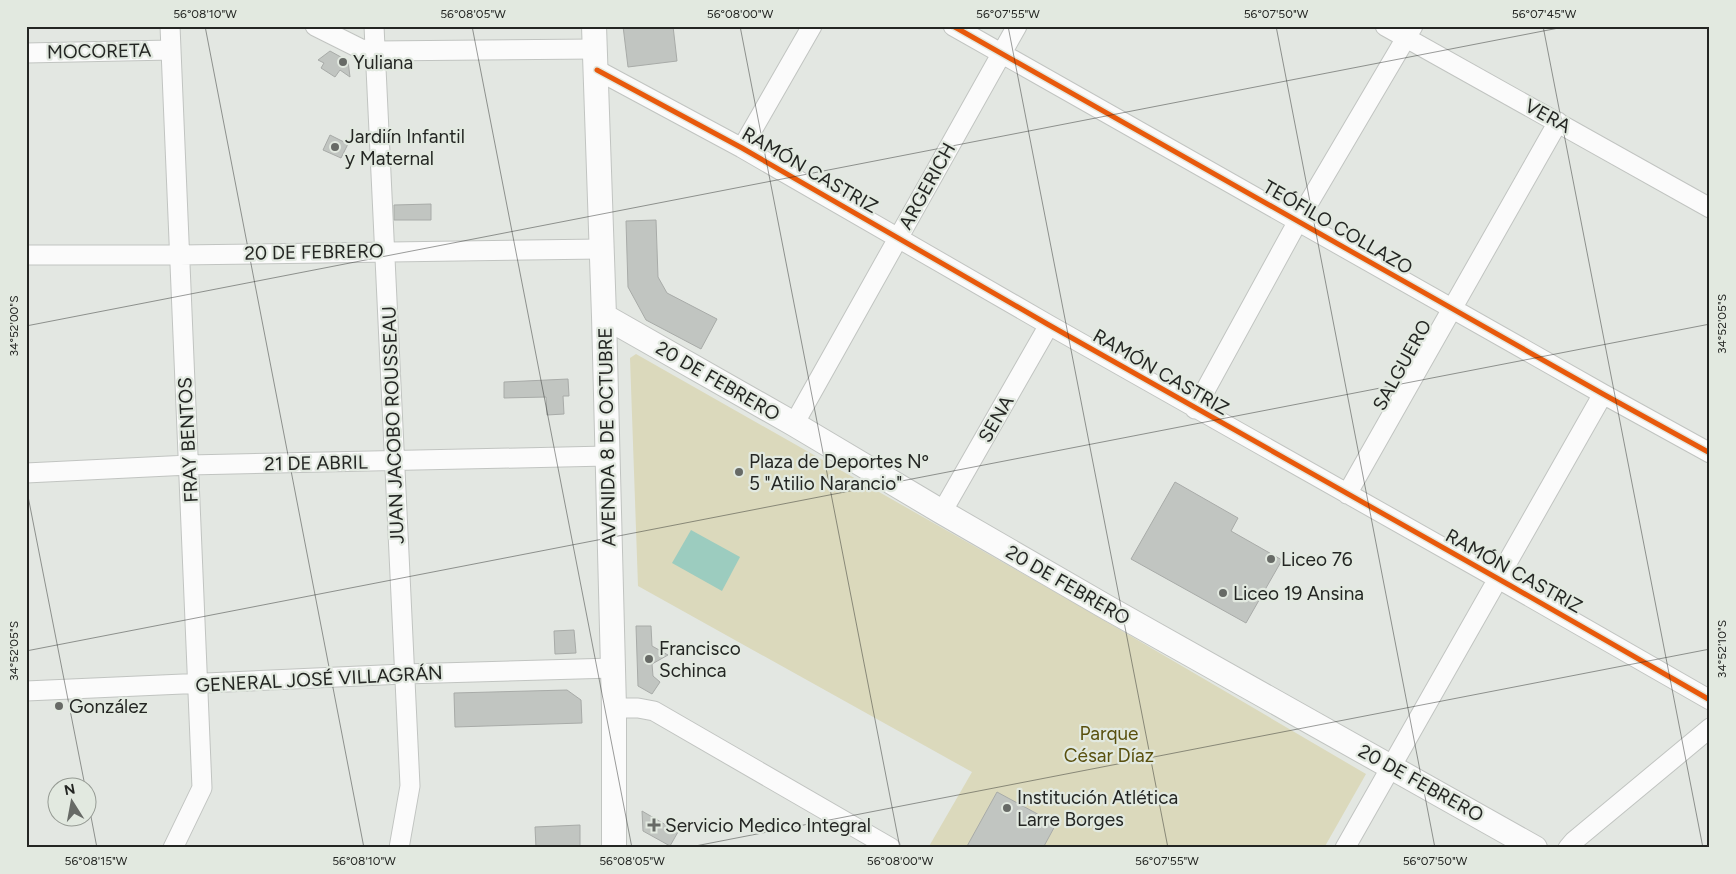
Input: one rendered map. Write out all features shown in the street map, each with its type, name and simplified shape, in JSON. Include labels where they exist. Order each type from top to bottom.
[{"type":"main road","name":"AVENIDA 8 DE OCTUBRE","points":[[595,49],[614,708],[614,848]]},
{"type":"main road","name":"20 DE FEBRERO","points":[[604,316],[794,424],[1108,608],[1535,848]]},
{"type":"street","name":"FRAY BENTOS","points":[[170,26],[202,788],[173,848]]},
{"type":"street","points":[[314,26],[361,49],[375,51],[595,49]]},
{"type":"street","name":"JUAN JACOBO ROUSSEAU","points":[[374,26],[410,786],[405,823],[399,848]]},
{"type":"street","points":[[742,148],[812,26]]},
{"type":"street","name":"TEÓFILO COLLAZO","points":[[952,26],[1603,394],[1710,452]]},
{"type":"street","name":"ARGERICH","points":[[794,424],[1017,26]]},
{"type":"street","name":"VERA","points":[[1385,26],[1409,32],[1558,122],[1710,208]]},
{"type":"street","points":[[1195,409],[1298,221],[1409,32]]},
{"type":"street","name":"RAMÓN CASTRIZ","points":[[595,49],[742,148],[1195,409],[1710,700]]},
{"type":"street","name":"MOCORETA","points":[[26,53],[171,50]]},
{"type":"street","name":"SALGUERO","points":[[1347,494],[1558,122]]},
{"type":"street","name":"20 DE FEBRERO","points":[[26,255],[601,249]]},
{"type":"street","name":"SENA","points":[[942,512],[1049,325]]},
{"type":"street","points":[[1345,848],[1603,394]]},
{"type":"street","name":"21 DE ABRIL","points":[[26,473],[189,465],[607,456]]},
{"type":"street","name":"GENERAL JOSÉ VILLAGRÁN","points":[[26,691],[404,674],[612,668]]},
{"type":"street","points":[[614,708],[638,708],[654,711],[891,848]]},
{"type":"street","points":[[1568,848],[1710,728]]},
{"type":"street","name":"JUAN JACOBO ROUSSEAU","points":[[392,848],[405,823]]},
{"type":"green space","name":"Parque César Díaz","points":[[636,354],[1071,601],[1366,774],[1324,848],[928,848],[972,772],[638,586],[630,358]]},
{"type":"shaded area","points":[[691,530],[740,557],[722,591],[672,563]]},
{"type":"building","points":[[623,26],[673,26],[677,61],[628,67]]},
{"type":"building","points":[[330,51],[348,61],[350,77],[340,70],[335,77],[321,68],[324,63],[318,60]]},
{"type":"building","name":"Jardiín Infantil y Maternal","points":[[330,135],[348,144],[341,158],[323,150]]},
{"type":"building","points":[[431,204],[431,220],[394,220],[394,205]]},
{"type":"building","points":[[656,220],[658,277],[667,293],[717,319],[701,349],[646,320],[628,287],[626,221]]},
{"type":"building","points":[[568,379],[569,396],[563,396],[564,414],[547,415],[546,397],[504,398],[504,382]]},
{"type":"building","points":[[1175,482],[1238,518],[1231,531],[1282,560],[1246,623],[1131,559]]},
{"type":"building","name":"Francisco Schinca","points":[[636,626],[651,626],[652,646],[668,655],[652,664],[653,676],[660,682],[652,694],[638,686]]},
{"type":"building","points":[[574,630],[576,653],[555,654],[554,631]]},
{"type":"building","points":[[567,690],[581,700],[582,723],[455,727],[454,693]]},
{"type":"building","name":"Institución Atlética Larre Borges","points":[[997,792],[1056,824],[1043,848],[966,848]]},
{"type":"building","name":"Servicio Medico Integral","points":[[642,811],[678,832],[670,846],[643,831]]},
{"type":"building","points":[[580,825],[580,848],[536,848],[535,827]]},
{"type":"cycle path","points":[[953,26],[1710,453]]},
{"type":"cycle path","points":[[597,70],[742,148],[1049,325],[1710,700]]},
{"type":"place","name":"Yuliana","points":[[343,62]]},
{"type":"place","name":"Jardiín Infantil y Maternal","points":[[335,147]]},
{"type":"place","name":"Plaza de Deportes Nº 5 \"Atilio Narancio\"","points":[[739,472]]},
{"type":"place","name":"Liceo 76","points":[[1271,559]]},
{"type":"place","name":"Liceo 19 Ansina","points":[[1223,593]]},
{"type":"place","name":"Francisco Schinca","points":[[649,659]]},
{"type":"place","name":"González","points":[[59,706]]},
{"type":"place","name":"Institución Atlética Larre Borges","points":[[1007,808]]},
{"type":"place","name":"Servicio Medico Integral","points":[[654,825]]}]
